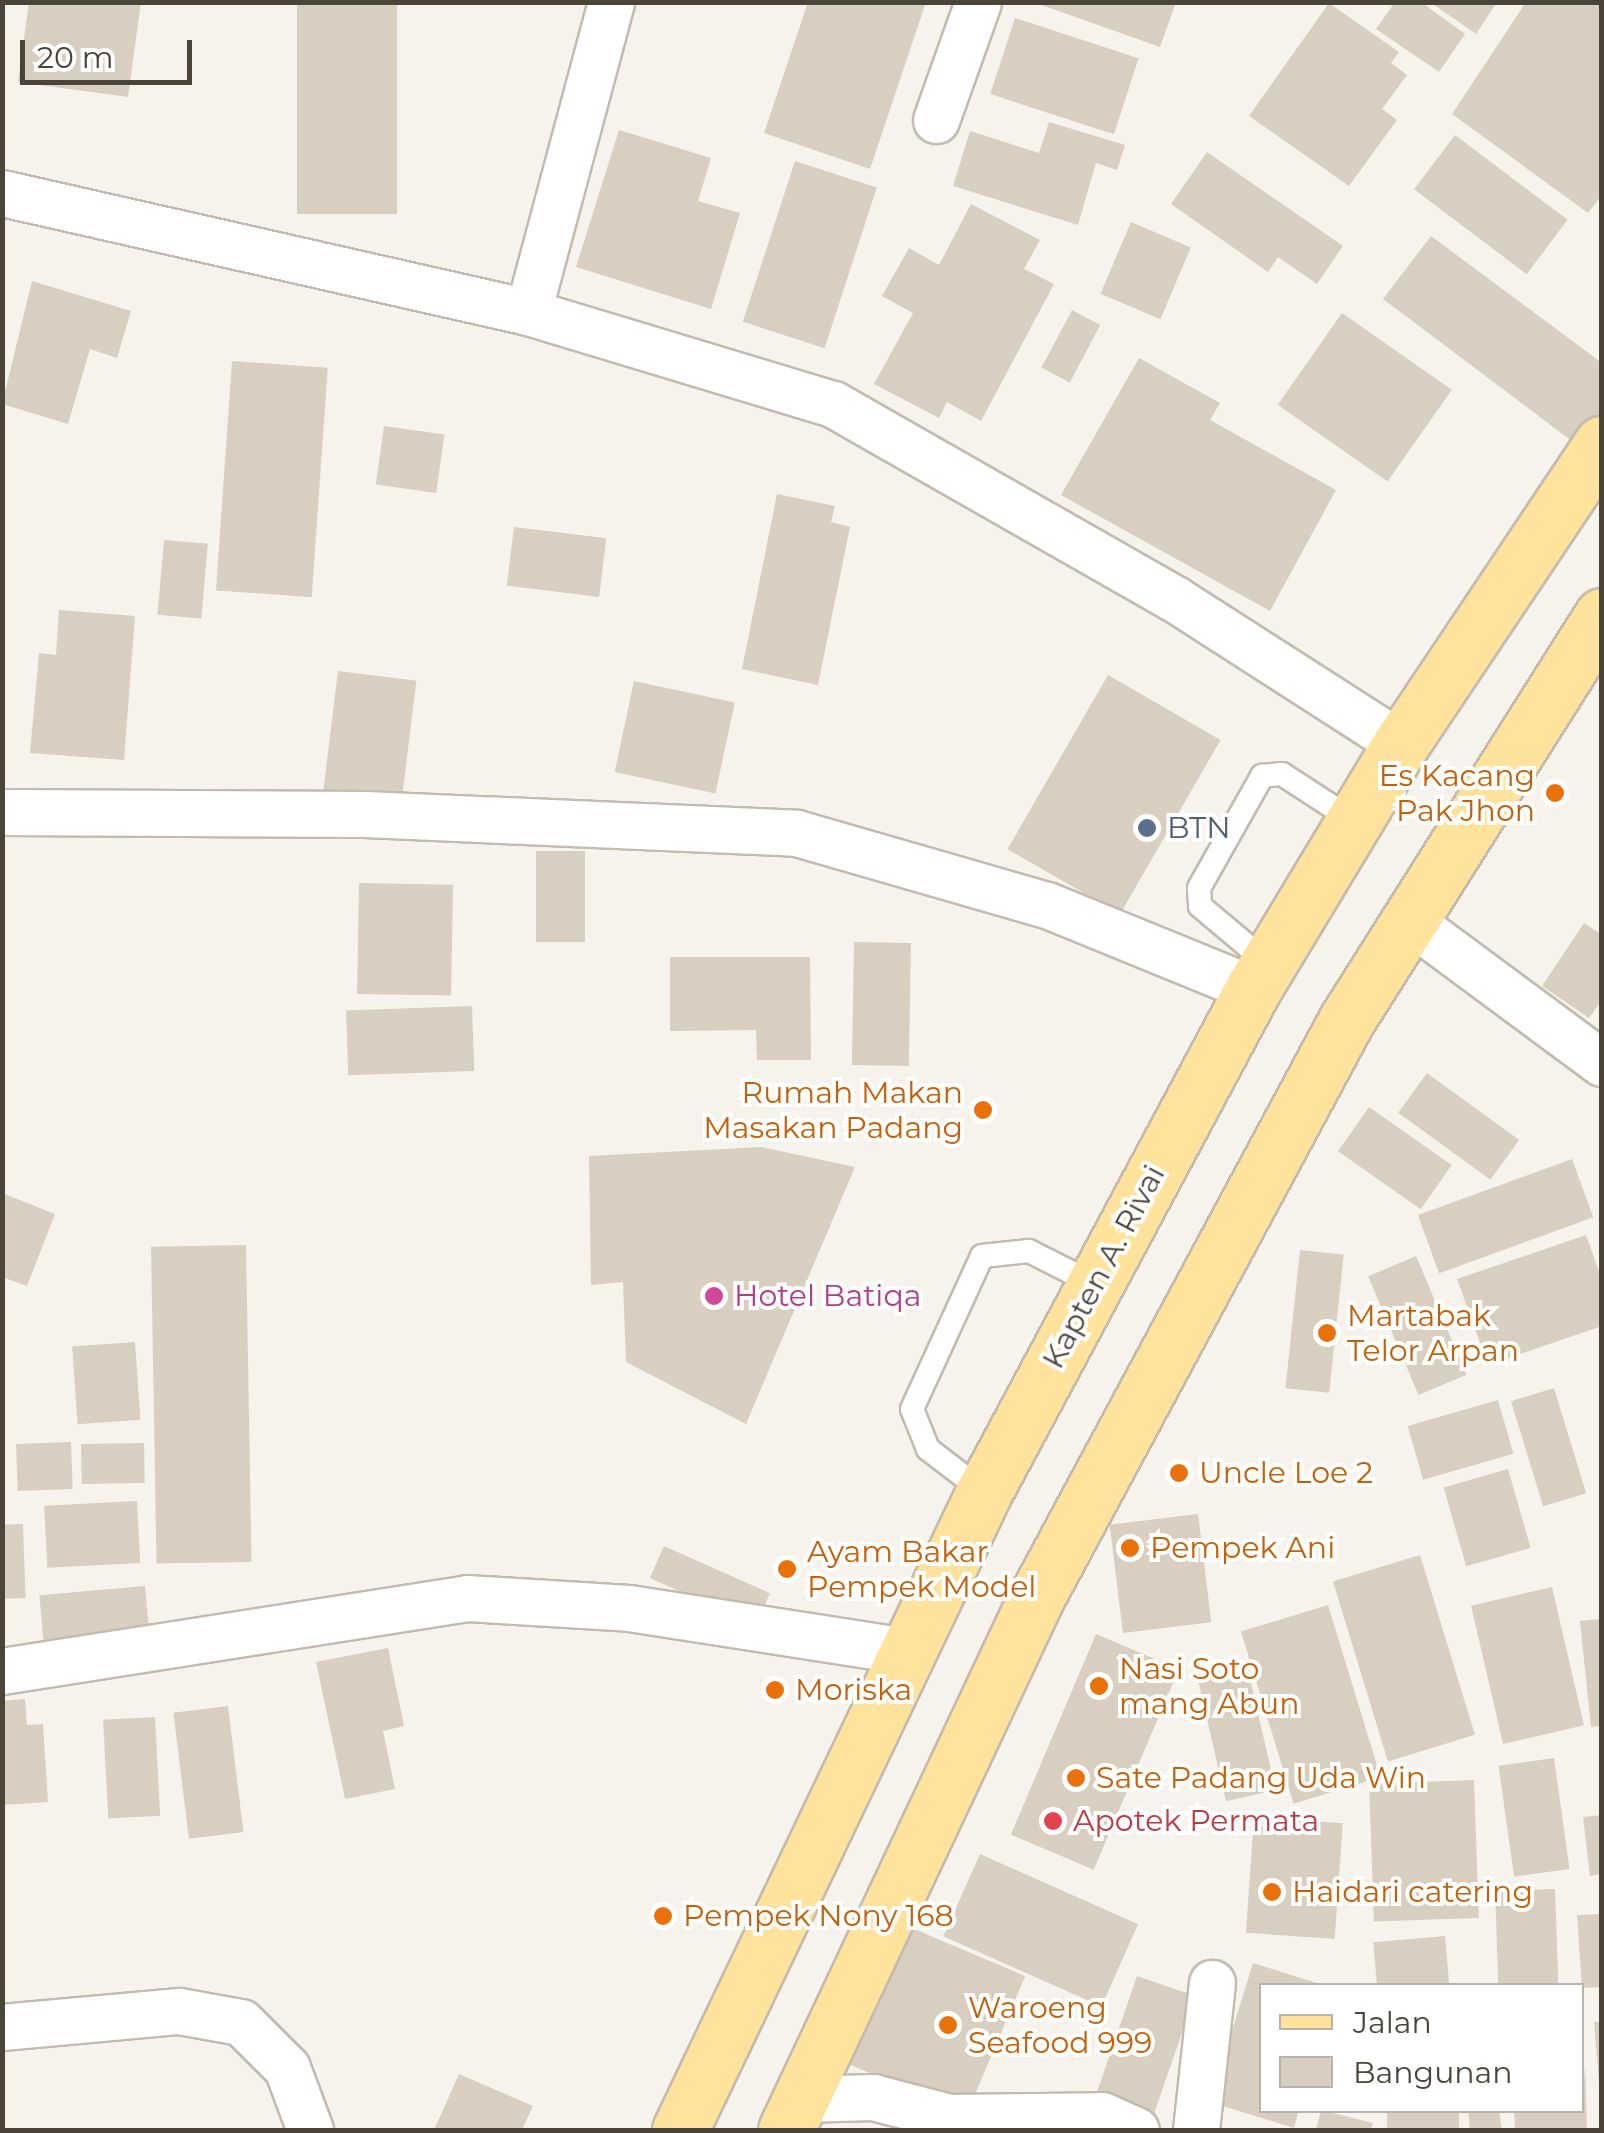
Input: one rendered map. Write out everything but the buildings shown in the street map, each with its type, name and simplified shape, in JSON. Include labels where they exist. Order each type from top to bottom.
[{"type":"main road","name":"Kapten A. Rivai","points":[[680,2130],[984,1492],[1261,976],[1401,744],[1602,444]]},
{"type":"main road","points":[[793,2115],[1036,1598],[1346,1020],[1602,616]]},
{"type":"street","points":[[528,312],[611,2]]},
{"type":"street","points":[[936,120],[978,2]]},
{"type":"street","points":[[2,193],[528,312],[833,404],[1175,599],[1401,744]]},
{"type":"street","points":[[2,812],[365,814],[797,834],[1048,905],[1261,976]]},
{"type":"street","points":[[1410,921],[1600,1066]]},
{"type":"street","points":[[2,1670],[467,1598],[629,1608],[908,1651]]},
{"type":"street","points":[[1196,2130],[1212,1983]]},
{"type":"street","points":[[2,2027],[178,2011],[242,2022],[287,2068],[310,2130]]},
{"type":"street","points":[[793,2115],[873,2097],[948,2117],[1102,2114],[1136,2130]]},
{"type":"lane","points":[[1261,976],[1200,906],[1200,888],[1262,776],[1282,774],[1356,822]]},
{"type":"lane","points":[[984,1492],[928,1449],[912,1408],[982,1256],[1029,1251],[1094,1284]]},
{"type":"place","name":"Es Kacang Pak Jhon","points":[[1555,793]]},
{"type":"place","name":"BTN","points":[[1147,828]]},
{"type":"place","name":"Rumah Makan Masakan Padang","points":[[983,1110]]},
{"type":"place","name":"Hotel Batiqa","points":[[714,1296]]},
{"type":"place","name":"Martabak Telor Arpan","points":[[1327,1333]]},
{"type":"place","name":"Uncle Loe 2","points":[[1179,1473]]},
{"type":"place","name":"Pempek Ani","points":[[1130,1548]]},
{"type":"place","name":"Ayam Bakar Pempek Model","points":[[787,1569]]},
{"type":"place","name":"Nasi Soto mang Abun","points":[[1099,1686]]},
{"type":"place","name":"Moriska","points":[[775,1690]]},
{"type":"place","name":"Sate Padang Uda Win","points":[[1076,1778]]},
{"type":"place","name":"Apotek Permata","points":[[1053,1821]]},
{"type":"place","name":"Haidari catering","points":[[1272,1892]]},
{"type":"place","name":"Pempek Nony 168","points":[[663,1916]]},
{"type":"place","name":"Waroeng Seafood 999","points":[[948,2025]]}]
